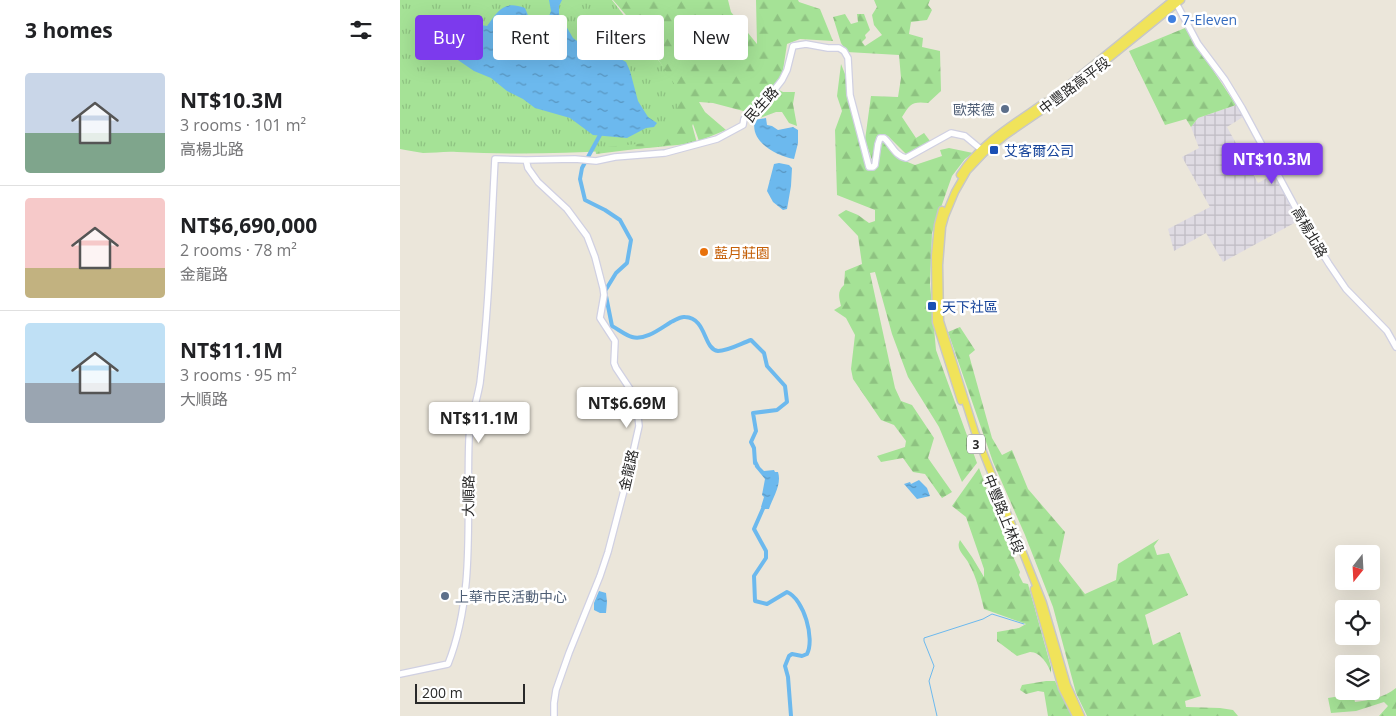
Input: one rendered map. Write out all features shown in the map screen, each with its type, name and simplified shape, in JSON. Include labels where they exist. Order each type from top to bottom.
[{"type":"main road","name":"中豐路高平段","points":[[966,169],[983,151],[1060,98],[1176,1]]},
{"type":"main road","name":"中豐路上林段","points":[[966,169],[945,216],[937,255],[936,322],[972,435],[1034,588],[1062,688],[1076,716]]},
{"type":"main road","name":"中豐路上林段","points":[[937,255],[940,322],[975,432],[1043,603],[1065,678],[1081,716]]},
{"type":"street","name":"高楊北路","points":[[1176,1],[1198,44],[1225,80],[1242,108],[1306,226],[1338,279],[1387,331],[1396,347]]},
{"type":"street","name":"民生路","points":[[495,159],[575,159],[596,161],[615,157],[665,153],[718,139],[743,125],[744,120],[768,98],[784,76],[793,46],[801,44],[839,48],[844,51],[848,58],[850,95],[869,167],[873,168],[875,165],[880,138],[884,138],[898,155],[906,158],[951,132],[961,133],[983,151]]},
{"type":"street","name":"大順路","points":[[400,674],[448,664],[455,648],[461,624],[469,512],[469,438],[480,384],[489,278],[495,159]]},
{"type":"street","name":"金龍路","points":[[526,160],[528,168],[535,178],[567,209],[590,242],[604,295],[600,318],[615,341],[614,363],[636,398],[639,420],[627,479],[608,552],[556,690],[554,716]]},
{"type":"shaded area","points":[[1236,105],[1243,117],[1227,127],[1258,183],[1274,174],[1298,221],[1223,262],[1206,233],[1174,251],[1168,229],[1210,207],[1182,157],[1199,148],[1191,127],[1198,118]]},
{"type":"green space","points":[[400,0],[612,0],[624,15],[577,15],[577,60],[658,60],[683,92],[697,143],[607,151],[547,153],[423,153],[400,149]]},
{"type":"green space","points":[[613,0],[728,0],[733,15],[674,15],[674,60],[748,60],[748,33],[757,44],[756,0],[798,0],[820,9],[833,41],[800,39],[787,44],[783,70],[779,80],[747,112],[713,103],[699,102],[705,112],[726,130],[699,141],[693,124],[684,143],[596,154],[595,148],[657,142],[677,121],[677,88],[658,60],[664,60],[664,15],[626,15]]},
{"type":"green space","points":[[874,0],[930,0],[928,5],[932,10],[927,20],[911,22],[909,34],[923,38],[922,47],[940,51],[941,91],[928,103],[912,104],[902,117],[916,138],[924,133],[930,141],[907,155],[888,136],[882,134],[873,163],[865,140],[871,96],[898,97],[901,78],[899,55],[847,52],[841,43],[833,17],[845,14],[851,24],[858,22],[857,14],[864,14],[870,30],[862,42],[865,46],[882,35],[874,25],[872,15],[877,7]]},
{"type":"green space","points":[[1185,28],[1236,105],[1198,118],[1191,127],[1186,119],[1165,125],[1129,51]]},
{"type":"green space","points":[[841,64],[845,74],[856,127],[870,168],[878,166],[882,142],[887,141],[905,161],[915,165],[942,156],[940,150],[949,148],[973,153],[965,159],[952,176],[932,233],[930,284],[936,350],[977,463],[962,482],[939,427],[908,377],[892,334],[875,272],[870,273],[895,388],[901,401],[912,405],[934,438],[928,458],[952,492],[942,498],[925,474],[913,472],[903,458],[881,462],[877,456],[905,447],[906,441],[894,425],[881,420],[853,379],[851,369],[855,335],[846,318],[834,310],[841,306],[839,295],[844,285],[845,271],[862,264],[858,236],[838,215],[846,210],[858,215],[869,223],[875,221],[875,210],[837,195],[835,130],[842,111],[837,96]]},
{"type":"green space","points":[[779,90],[795,92],[793,104],[797,126],[789,123],[782,112],[776,112],[749,122]]},
{"type":"green space","points":[[960,327],[975,350],[969,355],[992,438],[1002,455],[1012,450],[1028,489],[1065,532],[1059,561],[1085,594],[1116,580],[1118,564],[1159,539],[1154,546],[1157,555],[1169,553],[1188,595],[1145,615],[1153,645],[1180,632],[1201,696],[1185,701],[1186,707],[1233,710],[1238,716],[1087,716],[1076,693],[1053,607],[1025,535],[993,462],[948,332]]},
{"type":"green space","points":[[979,468],[1003,534],[1020,572],[1019,575],[1023,583],[1028,584],[1051,667],[1051,673],[1046,663],[1038,654],[1030,652],[1017,656],[997,641],[997,632],[1019,628],[1026,624],[984,609],[974,575],[960,550],[960,540],[984,577],[984,569],[966,517],[952,506]]},
{"type":"green space","points":[[1055,681],[1072,716],[1048,716],[1044,692],[1038,691],[1026,694],[1020,690],[1022,685]]},
{"type":"green space","points":[[1396,688],[1396,716],[1379,716],[1388,706],[1384,702],[1356,711],[1331,713],[1328,698],[1335,697],[1335,700],[1354,700],[1355,702],[1380,700],[1380,696]]},
{"type":"water","points":[[549,0],[562,0],[559,6],[560,15],[549,15],[551,11]]},
{"type":"water","points":[[511,5],[525,8],[528,15],[495,15],[506,6]]},
{"type":"water","points":[[493,17],[493,60],[567,60],[567,28],[577,41],[577,60],[622,60],[626,62],[638,101],[648,117],[657,123],[654,127],[646,128],[627,138],[593,135],[570,118],[535,108],[507,91],[491,78],[474,71],[458,60],[483,60],[483,25],[487,26]]},
{"type":"water","points":[[766,118],[767,125],[778,130],[793,127],[798,130],[798,143],[794,159],[780,155],[760,141],[754,128],[755,120]]},
{"type":"water","points":[[774,164],[789,165],[792,168],[787,209],[783,210],[773,202],[767,191]]},
{"type":"water","points":[[753,459],[756,459],[764,471],[774,470],[778,472],[778,486],[769,509],[761,507],[764,497],[762,495],[765,479],[755,467]]},
{"type":"water","points":[[919,480],[927,488],[930,496],[917,499],[904,484],[910,482],[911,484]]},
{"type":"water","points":[[599,591],[606,593],[606,613],[594,610],[594,603]]},
{"type":"waterway","points":[[598,130],[600,135],[582,168],[580,179],[585,200],[620,220],[631,240],[627,263],[616,273],[605,291],[612,326],[629,336],[637,338],[653,333],[678,318],[685,317],[697,322],[710,345],[718,351],[751,340],[764,353],[767,366],[785,386],[787,402],[777,410],[753,413],[756,431],[751,442],[754,448],[755,463]]},
{"type":"waterway","points":[[765,504],[754,529],[766,551],[766,558],[754,576],[755,601],[767,604],[787,592],[793,596],[803,611],[809,630],[810,639],[807,654],[802,656],[792,654],[789,656],[785,666],[788,677],[791,716]]},
{"type":"waterway","points":[[937,716],[929,681],[934,666],[924,638],[983,619],[992,614],[1024,624]]},
{"type":"place","name":"7-Eleven","points":[[1172,19]]},
{"type":"place","name":"歐萊德","points":[[1005,109]]},
{"type":"place","name":"艾客爾公司","points":[[994,150]]},
{"type":"place","name":"藍月莊園","points":[[704,252]]},
{"type":"place","name":"天下社區","points":[[932,306]]},
{"type":"place","name":"上華市民活動中心","points":[[445,596]]}]
